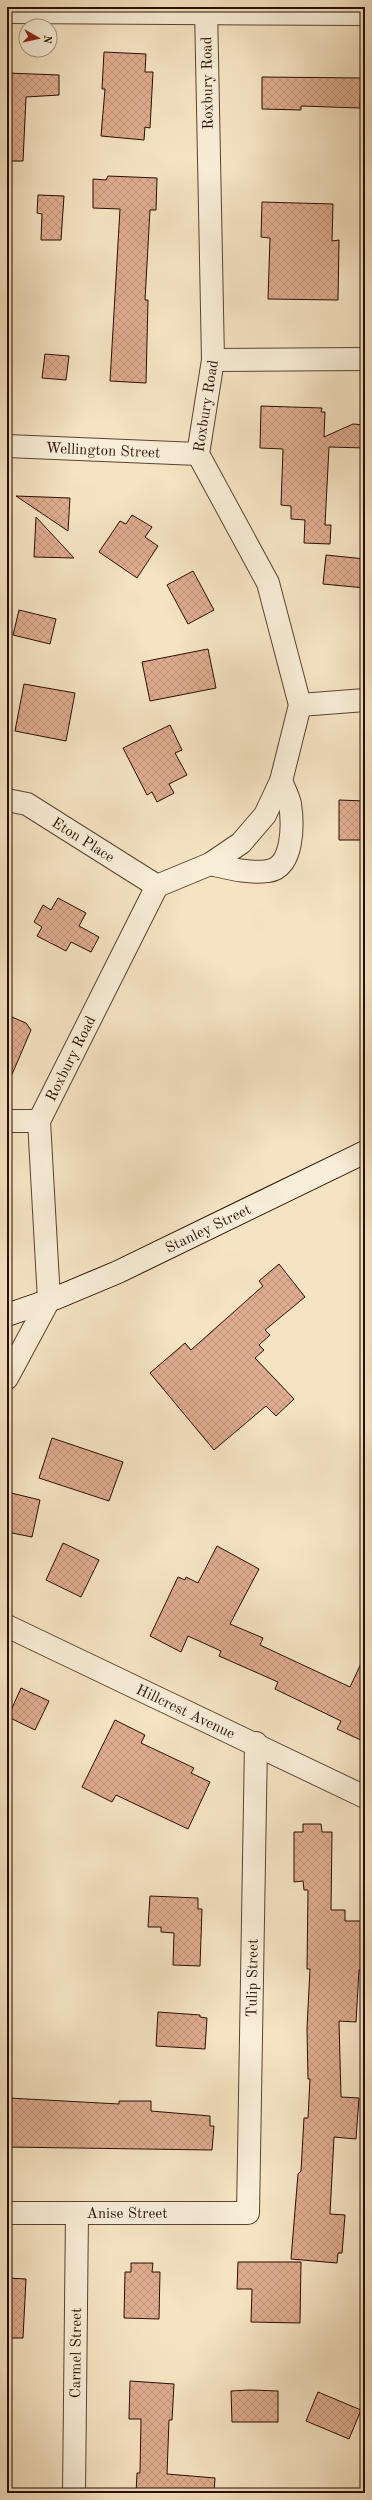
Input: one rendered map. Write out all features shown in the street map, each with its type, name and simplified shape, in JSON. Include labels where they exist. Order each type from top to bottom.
[{"type":"street","points":[[7,12],[206,10],[365,14]]},
{"type":"street","name":"Roxbury Road","points":[[39,1122],[157,886],[210,864],[241,843],[265,815],[281,781],[300,704],[268,584],[198,454],[213,360],[206,10]]},
{"type":"street","points":[[213,360],[365,359]]},
{"type":"street","name":"Wellington Street","points":[[7,446],[198,454]]},
{"type":"street","points":[[300,704],[365,700]]},
{"type":"street","points":[[210,864],[241,870],[269,871],[284,861],[288,853],[290,836],[290,804],[281,781]]},
{"type":"street","name":"Eton Place","points":[[7,800],[27,804],[157,886]]},
{"type":"street","points":[[7,1121],[39,1122],[50,1300],[7,1378]]},
{"type":"street","name":"Stanley Street","points":[[7,1315],[50,1300],[118,1272],[365,1152]]},
{"type":"street","name":"Hillcrest Avenue","points":[[7,1626],[256,1743],[365,1797]]},
{"type":"street","name":"Tulip Street","points":[[248,2213],[256,1743]]},
{"type":"street","name":"Anise Street","points":[[7,2213],[248,2213]]},
{"type":"street","name":"Carmel Street","points":[[74,2493],[77,2213]]},
{"type":"building","points":[[104,52],[146,54],[145,72],[153,72],[150,128],[145,127],[144,140],[101,136],[105,89],[102,89]]},
{"type":"building","points":[[7,73],[59,75],[59,95],[26,97],[23,161],[7,161]]},
{"type":"building","points":[[262,77],[361,78],[360,108],[301,106],[301,110],[262,109]]},
{"type":"building","points":[[108,176],[157,178],[156,210],[150,210],[145,300],[148,300],[146,383],[110,381],[120,209],[93,208],[93,179],[106,180]]},
{"type":"building","points":[[38,195],[64,196],[61,240],[41,240],[42,214],[37,213]]},
{"type":"building","points":[[262,202],[333,204],[332,241],[339,240],[338,300],[268,299],[270,238],[261,237]]},
{"type":"building","points":[[45,354],[69,356],[66,380],[42,378]]},
{"type":"building","points":[[261,406],[322,408],[321,412],[325,412],[324,437],[353,424],[365,425],[365,448],[329,447],[325,525],[331,525],[330,544],[304,543],[305,520],[291,519],[291,506],[281,505],[283,449],[260,448]]},
{"type":"building","points":[[16,496],[70,498],[68,531]]},
{"type":"building","points":[[132,515],[152,527],[145,537],[158,546],[137,578],[99,552],[120,521],[126,524]]},
{"type":"building","points":[[36,517],[74,558],[34,557]]},
{"type":"building","points":[[326,555],[365,559],[365,588],[323,584]]},
{"type":"building","points":[[193,571],[214,610],[188,624],[167,585]]},
{"type":"building","points":[[19,610],[56,619],[50,644],[13,635]]},
{"type":"building","points":[[208,649],[216,688],[150,701],[142,662]]},
{"type":"building","points":[[24,684],[75,693],[66,741],[15,731]]},
{"type":"building","points":[[170,725],[182,750],[175,753],[187,775],[169,784],[174,793],[157,802],[152,792],[147,795],[123,748]]},
{"type":"building","points":[[339,800],[365,801],[365,840],[339,840]]},
{"type":"building","points":[[58,898],[86,913],[79,926],[99,937],[91,952],[71,942],[66,951],[37,936],[42,927],[34,922],[43,905],[51,910]]},
{"type":"building","points":[[7,1015],[26,1023],[31,1030],[7,1086]]},
{"type":"building","points":[[279,1264],[305,1297],[265,1330],[270,1335],[259,1345],[264,1350],[255,1358],[294,1399],[276,1416],[266,1406],[214,1450],[150,1373],[185,1343],[191,1350],[263,1286],[259,1281]]},
{"type":"building","points":[[52,1438],[123,1462],[109,1501],[39,1478]]},
{"type":"building","points":[[7,1492],[40,1500],[32,1537],[7,1532]]},
{"type":"building","points":[[63,1543],[99,1560],[81,1597],[46,1580]]},
{"type":"building","points":[[217,1546],[259,1569],[230,1624],[263,1638],[260,1645],[350,1687],[365,1655],[365,1742],[337,1729],[341,1721],[275,1689],[278,1682],[219,1656],[221,1651],[188,1636],[181,1652],[150,1636],[178,1577],[185,1580],[186,1577],[198,1583]]},
{"type":"building","points":[[21,1688],[49,1701],[35,1730],[8,1717]]},
{"type":"building","points":[[115,1720],[145,1735],[141,1743],[194,1768],[191,1773],[210,1782],[188,1829],[116,1795],[112,1802],[82,1787]]},
{"type":"building","points":[[303,1824],[321,1824],[322,1832],[332,1832],[331,1910],[345,1910],[345,1921],[365,1921],[365,1970],[359,1970],[356,2022],[339,2021],[341,2097],[359,2098],[356,2139],[334,2137],[330,2214],[345,2215],[342,2253],[338,2253],[337,2263],[291,2259],[298,2174],[301,2171],[304,2118],[308,2118],[310,2079],[308,2079],[307,2028],[310,1969],[307,1969],[308,1890],[304,1890],[303,1881],[294,1882],[294,1832],[303,1832]]},
{"type":"building","points":[[150,1896],[198,1898],[198,1909],[202,1909],[200,1966],[173,1965],[174,1933],[161,1932],[161,1927],[148,1927]]},
{"type":"building","points":[[158,2012],[200,2015],[200,2017],[207,2018],[205,2049],[156,2046]]},
{"type":"building","points":[[9,2098],[119,2104],[119,2101],[151,2101],[151,2111],[210,2116],[210,2126],[214,2126],[212,2150],[7,2147]]},
{"type":"building","points":[[238,2262],[301,2262],[300,2323],[251,2322],[252,2289],[237,2289]]},
{"type":"building","points":[[131,2263],[153,2263],[152,2272],[160,2272],[159,2319],[124,2318],[125,2272],[131,2272]]},
{"type":"building","points":[[7,2278],[26,2279],[23,2338],[7,2338]]},
{"type":"building","points":[[130,2381],[174,2384],[172,2420],[169,2420],[167,2474],[215,2478],[214,2493],[136,2493],[137,2473],[140,2473],[141,2419],[129,2419]]},
{"type":"building","points":[[231,2391],[278,2391],[278,2422],[232,2422]]},
{"type":"building","points":[[318,2392],[361,2410],[349,2439],[306,2421]]}]
